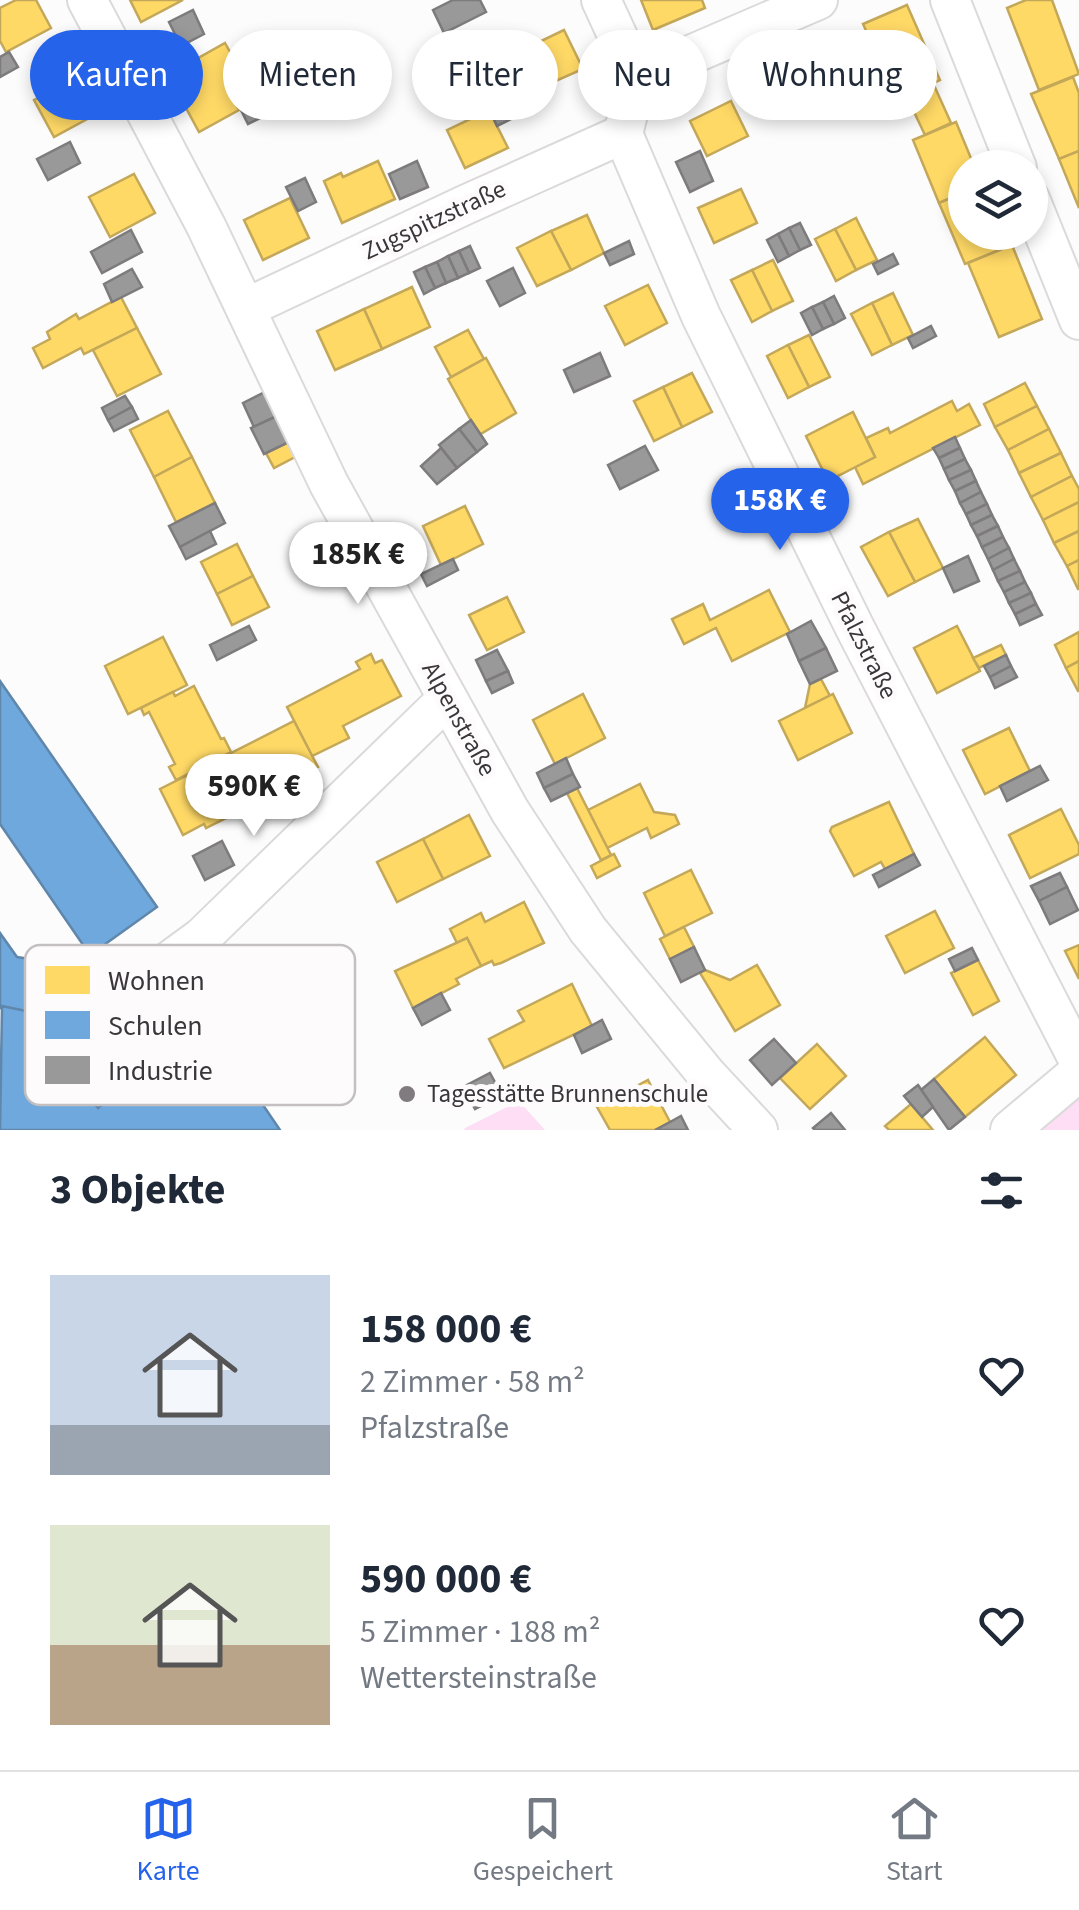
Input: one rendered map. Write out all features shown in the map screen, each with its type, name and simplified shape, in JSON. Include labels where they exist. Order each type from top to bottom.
[{"type":"street","name":"Alpenstraße","points":[[87,0],[246,308],[329,484],[510,810],[588,930],[707,1075],[758,1130]]},
{"type":"street","points":[[602,0],[615,30]]},
{"type":"street","points":[[707,48],[818,0]]},
{"type":"street","points":[[950,0],[1010,150]]},
{"type":"street","points":[[623,134],[626,120]]},
{"type":"street","name":"Zugspitzstraße","points":[[246,308],[623,134]]},
{"type":"street","name":"Pfalzstraße","points":[[623,134],[701,316],[855,628],[1079,1061]]},
{"type":"street","points":[[1048,243],[1079,320]]},
{"type":"street","points":[[191,945],[447,699]]},
{"type":"street","points":[[1010,1130],[1079,1072]]},
{"type":"shaded area","points":[[1079,1096],[1079,1130],[1037,1130]]},
{"type":"shaded area","points":[[519,1101],[545,1130],[464,1130],[465,1128]]},
{"type":"building: Wohnen","points":[[16,0],[36,0],[51,28],[30,30],[30,39],[6,52],[0,41],[0,8]]},
{"type":"building: Wohnen","points":[[130,0],[183,0],[141,22]]},
{"type":"building: Wohnen","points":[[641,0],[702,0],[705,8],[653,30]]},
{"type":"building: Wohnen","points":[[1026,0],[1052,0],[1079,74],[1039,90],[1007,8]]},
{"type":"building: Wohnen","points":[[907,5],[918,30],[866,30],[863,24]]},
{"type":"building: Wohnen","points":[[564,30],[578,59],[578,71],[558,80],[558,33]]},
{"type":"building: Wohnen","points":[[223,44],[223,119],[199,132],[193,120],[203,120],[203,55]]},
{"type":"building: Wohnen","points":[[1073,77],[1079,93],[1079,151],[1059,159],[1031,94]]},
{"type":"building: Wohnen","points":[[937,92],[951,123],[925,135],[918,120],[937,120]]},
{"type":"building: Wohnen","points":[[727,103],[727,120],[740,120],[748,136],[707,156],[690,121],[707,120],[707,113]]},
{"type":"building: Wohnen","points":[[45,120],[85,120],[54,137]]},
{"type":"building: Wohnen","points":[[468,120],[494,120],[508,148],[465,168],[447,130]]},
{"type":"building: Wohnen","points":[[956,122],[968,150],[948,150],[948,199],[939,203],[913,140]]},
{"type":"building: Wohnen","points":[[1079,151],[1079,208],[1059,159]]},
{"type":"building: Wohnen","points":[[378,161],[395,199],[342,223],[324,181]]},
{"type":"building: Wohnen","points":[[134,174],[155,213],[110,237],[89,197]]},
{"type":"building: Wohnen","points":[[741,189],[757,223],[714,243],[698,208]]},
{"type":"building: Wohnen","points":[[290,198],[309,238],[263,260],[244,220]]},
{"type":"building: Wohnen","points":[[948,199],[948,224],[939,203]]},
{"type":"building: Wohnen","points":[[587,215],[604,253],[571,270],[551,231]]},
{"type":"building: Wohnen","points":[[856,218],[877,260],[856,270],[835,229]]},
{"type":"building: Wohnen","points":[[835,229],[856,270],[836,281],[815,239]]},
{"type":"building: Wohnen","points":[[551,231],[571,270],[537,286],[517,248]]},
{"type":"building: Wohnen","points":[[959,250],[999,250],[965,264]]},
{"type":"building: Wohnen","points":[[1000,250],[1014,250],[1042,319],[999,337],[968,263]]},
{"type":"building: Wohnen","points":[[773,260],[793,301],[772,311],[752,270]]},
{"type":"building: Wohnen","points":[[752,270],[772,311],[752,322],[731,280]]},
{"type":"building: Wohnen","points":[[648,285],[667,323],[625,345],[605,306]]},
{"type":"building: Wohnen","points":[[412,287],[430,327],[382,349],[364,309]]},
{"type":"building: Wohnen","points":[[893,293],[913,335],[892,345],[872,303]]},
{"type":"building: Wohnen","points":[[121,297],[137,328],[84,354],[81,348],[43,368],[33,348],[50,339],[47,332],[76,314],[79,319]]},
{"type":"building: Wohnen","points":[[872,303],[892,345],[872,355],[851,314]]},
{"type":"building: Wohnen","points":[[364,309],[382,349],[335,370],[317,331]]},
{"type":"building: Wohnen","points":[[137,328],[161,374],[117,396],[93,350]]},
{"type":"building: Wohnen","points":[[468,330],[484,359],[451,377],[435,347]]},
{"type":"building: Wohnen","points":[[809,335],[830,377],[809,387],[788,345]]},
{"type":"building: Wohnen","points":[[788,345],[809,387],[788,398],[767,356]]},
{"type":"building: Wohnen","points":[[486,358],[516,413],[479,435],[448,379]]},
{"type":"building: Wohnen","points":[[692,373],[712,412],[682,427],[663,387]]},
{"type":"building: Wohnen","points":[[1025,383],[1037,406],[995,427],[984,404]]},
{"type":"building: Wohnen","points":[[663,387],[682,427],[654,441],[634,401]]},
{"type":"building: Wohnen","points":[[952,401],[957,411],[969,404],[980,425],[863,484],[855,467],[875,457],[866,438],[888,428],[890,433]]},
{"type":"building: Wohnen","points":[[1037,406],[1049,429],[1008,450],[995,427]]},
{"type":"building: Wohnen","points":[[168,411],[192,457],[154,477],[130,430]]},
{"type":"building: Wohnen","points":[[853,412],[875,457],[828,481],[806,436]]},
{"type":"building: Wohnen","points":[[1049,429],[1061,453],[1019,473],[1008,450]]},
{"type":"building: Wohnen","points":[[289,442],[297,456],[274,468],[266,453]]},
{"type":"building: Wohnen","points":[[1061,453],[1072,476],[1031,497],[1019,473]]},
{"type":"building: Wohnen","points":[[192,457],[215,503],[176,522],[154,477]]},
{"type":"building: Wohnen","points":[[1072,476],[1079,489],[1079,502],[1043,520],[1031,497]]},
{"type":"building: Wohnen","points":[[1079,502],[1079,531],[1054,543],[1043,520]]},
{"type":"building: Wohnen","points":[[465,506],[483,544],[441,565],[423,526]]},
{"type":"building: Wohnen","points":[[918,519],[943,568],[915,582],[889,532]]},
{"type":"building: Wohnen","points":[[1079,531],[1079,560],[1067,566],[1054,543]]},
{"type":"building: Wohnen","points":[[889,532],[915,582],[888,596],[861,547]]},
{"type":"building: Wohnen","points":[[237,544],[253,576],[217,594],[201,562]]},
{"type":"building: Wohnen","points":[[1079,560],[1079,589],[1078,589],[1067,566]]},
{"type":"building: Wohnen","points":[[253,576],[269,607],[232,625],[217,594]]},
{"type":"building: Wohnen","points":[[769,590],[790,632],[732,661],[716,628],[684,644],[672,619],[703,604],[710,620]]},
{"type":"building: Wohnen","points":[[507,597],[524,632],[487,650],[469,615]]},
{"type":"building: Wohnen","points":[[957,626],[980,671],[937,693],[914,648]]},
{"type":"building: Wohnen","points":[[1079,632],[1079,661],[1066,668],[1055,645]]},
{"type":"building: Wohnen","points":[[163,637],[187,685],[128,714],[105,666]]},
{"type":"building: Wohnen","points":[[1001,645],[1006,655],[979,668],[973,658]]},
{"type":"building: Wohnen","points":[[371,654],[375,663],[382,660],[401,696],[343,726],[349,738],[312,756],[287,707],[360,669],[356,662]]},
{"type":"building: Wohnen","points":[[1079,661],[1079,691],[1078,691],[1066,668]]},
{"type":"building: Wohnen","points":[[821,679],[830,696],[805,708],[810,684]]},
{"type":"building: Wohnen","points":[[194,686],[231,752],[176,780],[169,767],[175,764],[149,712],[144,715],[141,708]]},
{"type":"building: Wohnen","points":[[583,694],[605,738],[555,764],[533,720]]},
{"type":"building: Wohnen","points":[[833,694],[852,733],[798,760],[779,721]]},
{"type":"building: Wohnen","points":[[294,721],[318,767],[251,801],[252,805],[183,835],[160,789]]},
{"type":"building: Wohnen","points":[[1009,728],[1030,771],[985,794],[963,750]]},
{"type":"building: Wohnen","points":[[640,784],[654,812],[675,815],[679,824],[651,838],[647,828],[607,848],[588,810]]},
{"type":"building: Wohnen","points":[[577,788],[611,855],[601,860],[567,793]]},
{"type":"building: Wohnen","points":[[889,802],[914,854],[885,869],[881,862],[854,876],[830,831]]},
{"type":"building: Wohnen","points":[[1061,809],[1079,845],[1079,854],[1030,878],[1009,835]]},
{"type":"building: Wohnen","points":[[469,815],[490,856],[443,879],[423,839]]},
{"type":"building: Wohnen","points":[[423,839],[443,879],[397,902],[377,862]]},
{"type":"building: Wohnen","points":[[614,854],[620,866],[597,878],[591,866]]},
{"type":"building: Wohnen","points":[[691,870],[712,913],[665,936],[644,893]]},
{"type":"building: Wohnen","points":[[524,902],[544,943],[501,963],[494,965],[492,961],[481,966],[467,938],[457,943],[450,929],[481,913],[485,922]]},
{"type":"building: Wohnen","points":[[935,911],[954,948],[905,973],[886,936]]},
{"type":"building: Wohnen","points":[[684,927],[694,947],[670,959],[660,939]]},
{"type":"building: Wohnen","points":[[467,938],[481,966],[456,979],[459,984],[413,1008],[395,971]]},
{"type":"building: Wohnen","points":[[1079,945],[1079,979],[1065,951]]},
{"type":"building: Wohnen","points":[[978,960],[999,1001],[973,1015],[951,973]]},
{"type":"building: Wohnen","points":[[757,965],[780,1005],[735,1031],[700,973],[705,970],[730,980]]},
{"type":"building: Wohnen","points":[[572,984],[592,1026],[504,1068],[489,1039],[524,1021],[518,1011]]},
{"type":"building: Wohnen","points":[[985,1037],[1016,1075],[965,1117],[934,1079]]},
{"type":"building: Wohnen","points":[[817,1044],[846,1076],[810,1109],[780,1078]]},
{"type":"building: Wohnen","points":[[648,1080],[670,1122],[655,1130],[610,1130],[597,1107]]},
{"type":"building: Wohnen","points":[[911,1104],[933,1130],[889,1130],[885,1126]]},
{"type":"building: Schulen","points":[[0,681],[157,907],[104,945],[83,945],[0,824]]},
{"type":"building: Schulen","points":[[0,933],[17,957],[25,958],[25,1012],[0,1008]]},
{"type":"building: Schulen","points":[[2,1006],[25,1011],[25,1105],[263,1105],[280,1130],[0,1130]]},
{"type":"building: Industrie","points":[[453,0],[480,0],[486,12],[443,30],[433,10]]},
{"type":"building: Industrie","points":[[193,10],[202,30],[173,30],[169,22]]},
{"type":"building: Industrie","points":[[9,52],[18,67],[0,77],[0,57]]},
{"type":"building: Industrie","points":[[70,142],[80,163],[48,180],[37,159]]},
{"type":"building: Industrie","points":[[700,151],[713,181],[690,192],[676,162]]},
{"type":"building: Industrie","points":[[417,161],[428,187],[400,199],[389,174]]},
{"type":"building: Industrie","points":[[305,178],[316,202],[298,211],[286,187]]},
{"type":"building: Industrie","points":[[800,223],[811,245],[800,250],[789,228]]},
{"type":"building: Industrie","points":[[789,228],[800,250],[789,256],[778,234]]},
{"type":"building: Industrie","points":[[131,230],[142,252],[102,273],[91,252]]},
{"type":"building: Industrie","points":[[778,234],[789,256],[778,262],[767,240]]},
{"type":"building: Industrie","points":[[629,241],[634,254],[610,265],[604,253]]},
{"type":"building: Industrie","points":[[470,246],[480,268],[469,273],[459,251]]},
{"type":"building: Industrie","points":[[459,251],[469,273],[458,278],[448,256]]},
{"type":"building: Industrie","points":[[893,254],[898,264],[878,274],[873,264]]},
{"type":"building: Industrie","points":[[448,256],[458,278],[446,283],[437,262]]},
{"type":"building: Industrie","points":[[437,262],[446,283],[435,288],[425,267]]},
{"type":"building: Industrie","points":[[425,267],[435,288],[424,294],[414,272]]},
{"type":"building: Industrie","points":[[513,268],[525,293],[500,306],[487,281]]},
{"type":"building: Industrie","points":[[132,269],[142,287],[112,302],[104,284]]},
{"type":"building: Industrie","points":[[834,296],[845,318],[834,324],[823,302]]},
{"type":"building: Industrie","points":[[823,302],[834,324],[823,329],[812,307]]},
{"type":"building: Industrie","points":[[812,307],[823,329],[812,335],[801,313]]},
{"type":"building: Industrie","points":[[931,326],[936,336],[913,348],[908,338]]},
{"type":"building: Industrie","points":[[600,353],[610,376],[574,392],[564,370]]},
{"type":"building: Industrie","points":[[265,392],[277,416],[254,427],[243,403]]},
{"type":"building: Industrie","points":[[125,396],[132,407],[108,420],[102,408]]},
{"type":"building: Industrie","points":[[132,407],[138,419],[114,431],[108,420]]},
{"type":"building: Industrie","points":[[277,416],[289,442],[264,454],[251,428]]},
{"type":"building: Industrie","points":[[471,420],[487,444],[477,452],[459,429]]},
{"type":"building: Industrie","points":[[459,429],[477,452],[457,468],[439,445]]},
{"type":"building: Industrie","points":[[955,437],[960,448],[939,458],[933,448]]},
{"type":"building: Industrie","points":[[645,446],[658,470],[620,489],[608,465]]},
{"type":"building: Industrie","points":[[441,448],[457,468],[437,484],[421,466]]},
{"type":"building: Industrie","points":[[960,448],[965,459],[944,469],[939,458]]},
{"type":"building: Industrie","points":[[965,459],[971,470],[949,480],[944,469]]},
{"type":"building: Industrie","points":[[971,470],[976,481],[955,491],[949,480]]},
{"type":"building: Industrie","points":[[976,481],[981,492],[960,503],[955,491]]},
{"type":"building: Industrie","points":[[981,492],[987,504],[966,514],[960,503]]},
{"type":"building: Industrie","points":[[215,503],[225,523],[180,547],[169,526]]},
{"type":"building: Industrie","points":[[987,504],[992,515],[971,525],[966,514]]},
{"type":"building: Industrie","points":[[992,515],[998,526],[977,536],[971,525]]},
{"type":"building: Industrie","points":[[998,526],[1003,537],[982,547],[977,536]]},
{"type":"building: Industrie","points":[[210,531],[216,544],[186,559],[180,547]]},
{"type":"building: Industrie","points":[[1003,537],[1009,548],[988,559],[982,547]]},
{"type":"building: Industrie","points":[[1009,548],[1014,559],[993,570],[988,559]]},
{"type":"building: Industrie","points":[[968,556],[979,581],[954,592],[943,568]]},
{"type":"building: Industrie","points":[[453,559],[458,570],[427,586],[421,574]]},
{"type":"building: Industrie","points":[[1014,559],[1020,571],[998,581],[993,570]]},
{"type":"building: Industrie","points":[[1020,571],[1025,582],[1004,592],[998,581]]},
{"type":"building: Industrie","points":[[1025,582],[1031,593],[1009,603],[1004,592]]},
{"type":"building: Industrie","points":[[1031,593],[1036,604],[1015,614],[1009,603]]},
{"type":"building: Industrie","points":[[1036,604],[1042,615],[1020,625],[1015,614]]},
{"type":"building: Industrie","points":[[811,621],[826,648],[799,661],[787,634]]},
{"type":"building: Industrie","points":[[249,626],[256,640],[217,660],[210,645]]},
{"type":"building: Industrie","points":[[826,648],[837,671],[810,684],[799,661]]},
{"type":"building: Industrie","points":[[497,650],[508,671],[486,681],[476,660]]},
{"type":"building: Industrie","points":[[1006,655],[1011,666],[990,677],[984,666]]},
{"type":"building: Industrie","points":[[1011,666],[1017,677],[995,688],[990,677]]},
{"type":"building: Industrie","points":[[508,671],[513,683],[492,693],[486,681]]},
{"type":"building: Industrie","points":[[566,758],[573,774],[544,788],[537,773]]},
{"type":"building: Industrie","points":[[1040,766],[1048,780],[1007,801],[1000,786]]},
{"type":"building: Industrie","points":[[573,774],[580,787],[551,801],[544,788]]},
{"type":"building: Industrie","points":[[222,841],[234,865],[205,880],[193,856]]},
{"type":"building: Industrie","points":[[914,854],[920,865],[879,887],[873,875]]},
{"type":"building: Industrie","points":[[1060,873],[1067,887],[1039,901],[1031,886]]},
{"type":"building: Industrie","points":[[1067,887],[1078,910],[1050,924],[1039,901]]},
{"type":"building: Industrie","points":[[694,947],[705,970],[681,982],[670,959]]},
{"type":"building: Industrie","points":[[972,948],[978,960],[955,971],[949,959]]},
{"type":"building: Industrie","points":[[441,993],[450,1010],[422,1025],[413,1008]]},
{"type":"building: Industrie","points":[[602,1020],[611,1039],[582,1053],[574,1035]]},
{"type":"building: Industrie","points":[[774,1039],[796,1063],[772,1085],[750,1060]]},
{"type":"building: Industrie","points":[[490,1073],[502,1095],[475,1109],[463,1087]]},
{"type":"building: Industrie","points":[[934,1079],[965,1117],[949,1130],[921,1090]]},
{"type":"building: Industrie","points":[[918,1085],[933,1107],[922,1117],[904,1096]]},
{"type":"building: Industrie","points":[[831,1113],[845,1130],[813,1128]]},
{"type":"building: Industrie","points":[[681,1116],[688,1130],[655,1130],[670,1122]]},
{"type":"place","name":"Tagesstätte Brunnenschule","points":[[407,1094]]}]
